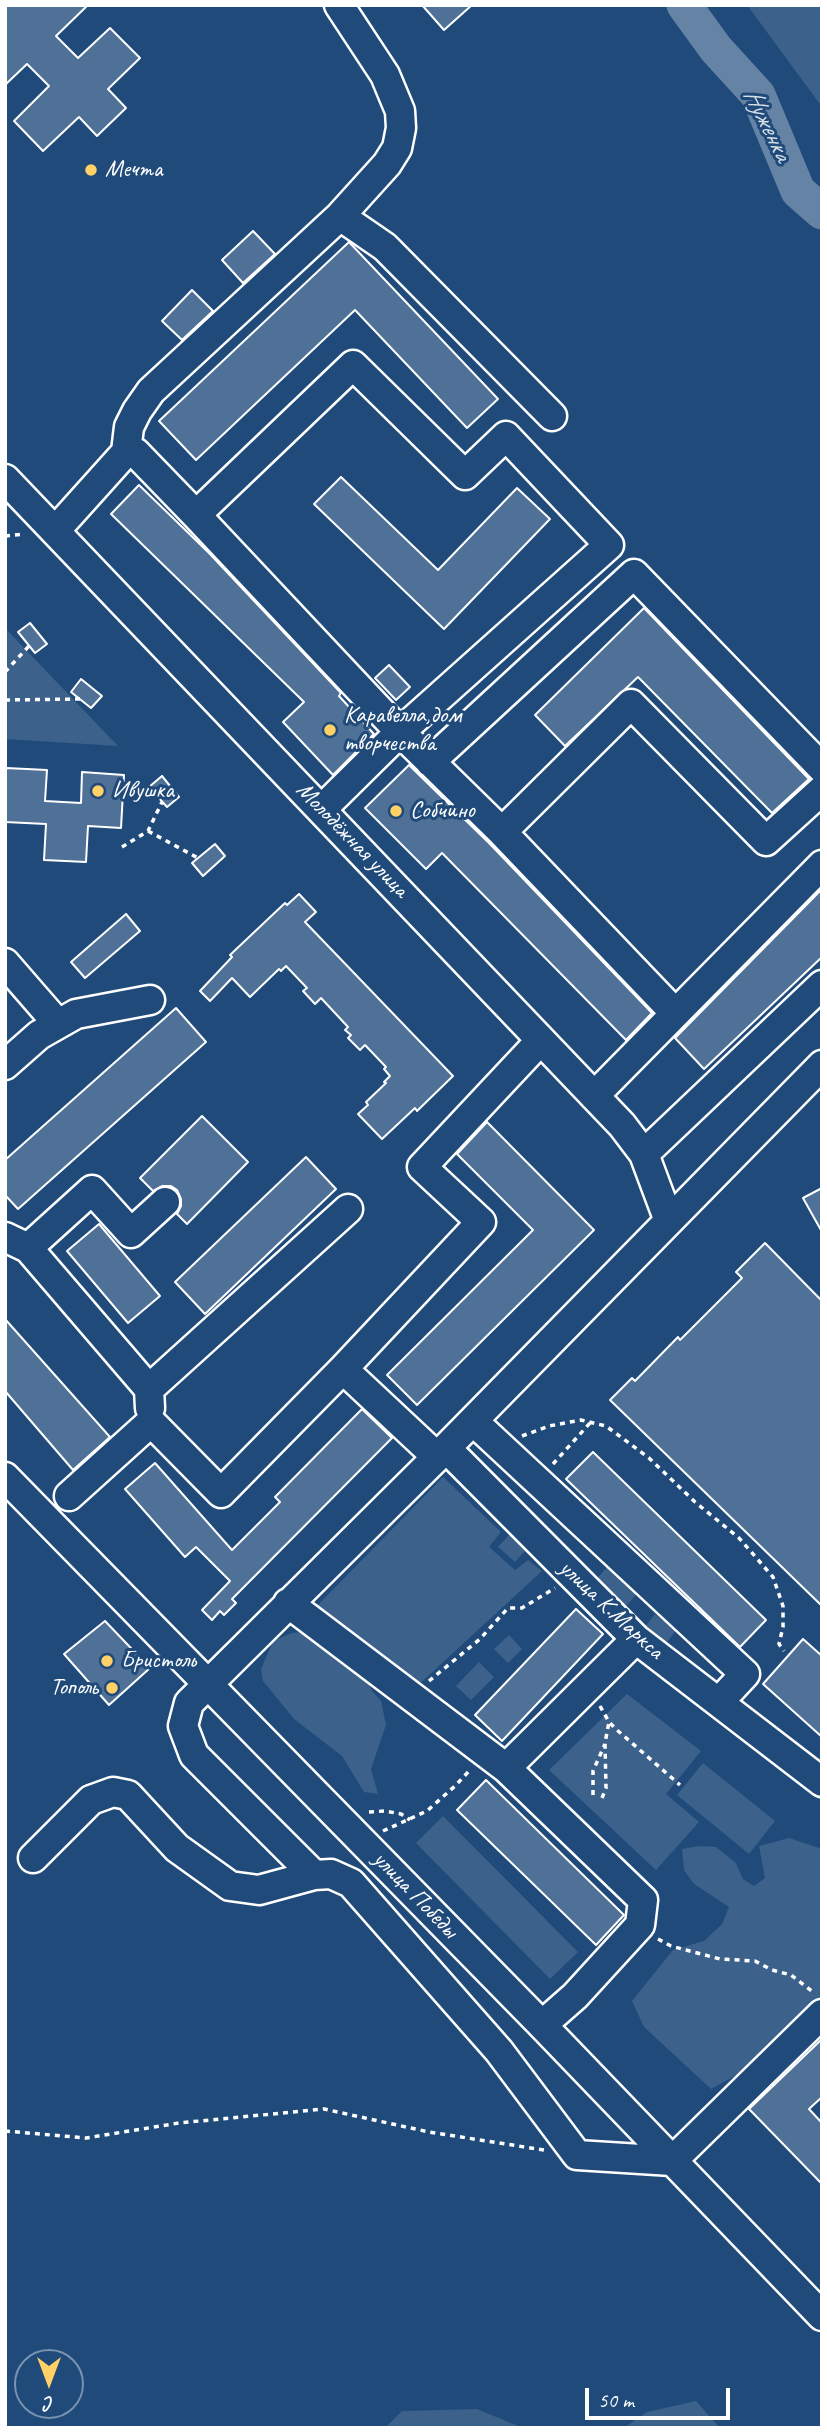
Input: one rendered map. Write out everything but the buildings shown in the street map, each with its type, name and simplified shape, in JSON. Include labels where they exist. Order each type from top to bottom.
[{"type":"street","points":[[55,531],[126,452],[130,428],[150,391],[340,215],[387,164],[397,148],[401,128],[400,111],[385,75],[340,5]]},
{"type":"street","points":[[340,215],[385,247],[552,416]]},
{"type":"street","points":[[196,515],[353,365],[465,475],[506,436],[609,545],[400,732],[322,809]]},
{"type":"street","points":[[126,452],[136,453],[400,732],[502,832],[676,1013]]},
{"type":"street","name":"Молодёжная улица","points":[[5,479],[622,1125],[644,1154],[670,1221]]},
{"type":"street","points":[[430,762],[634,574],[822,768]]},
{"type":"street","points":[[502,832],[631,704],[766,841],[822,790]]},
{"type":"street","points":[[594,1096],[822,865]]},
{"type":"street","points":[[5,963],[58,1024]]},
{"type":"street","points":[[644,1154],[822,985]]},
{"type":"street","points":[[5,1065],[39,1035],[76,1014],[150,1000]]},
{"type":"street","points":[[165,1202],[131,1233],[92,1190],[16,1242],[149,1389],[151,1422],[221,1493],[343,1369],[481,1222],[422,1167],[541,1040]]},
{"type":"street","points":[[314,1875],[194,1755],[183,1726],[188,1703],[473,1421],[822,1065]]},
{"type":"street","points":[[149,1389],[348,1209]]},
{"type":"street","name":"улица К.Маркса","points":[[343,1369],[441,1452],[636,1639],[822,1782]]},
{"type":"street","points":[[473,1421],[745,1674],[719,1702]]},
{"type":"street","points":[[69,1496],[151,1422]]},
{"type":"street","name":"улица Победы","points":[[5,1477],[542,2025],[822,2316]]},
{"type":"street","points":[[288,1603],[496,1760],[643,1900],[640,1925],[575,1996],[542,2025]]},
{"type":"street","points":[[496,1760],[594,1681],[636,1639]]},
{"type":"street","points":[[33,1857],[92,1800],[113,1792],[128,1795],[177,1848],[230,1886],[259,1890],[314,1875],[331,1874],[351,1883],[499,2051],[578,2155],[672,2161],[818,2004]]},
{"type":"path","points":[[5,671],[29,646]]},
{"type":"path","points":[[5,700],[80,699]]},
{"type":"path","points":[[122,848],[148,831],[162,802]]},
{"type":"path","points":[[148,831],[198,858]]},
{"type":"path","points":[[499,1445],[549,1426],[581,1420],[606,1426],[649,1458],[695,1502],[739,1538],[773,1577],[783,1606],[783,1627],[779,1644],[784,1651]]},
{"type":"path","points":[[537,1481],[590,1422]]},
{"type":"path","points":[[414,1698],[423,1685],[480,1639],[508,1608],[522,1608],[573,1576]]},
{"type":"path","points":[[594,1681],[601,1709],[609,1722],[680,1785]]},
{"type":"path","points":[[602,1798],[606,1788],[605,1743],[609,1722]]},
{"type":"path","points":[[593,1796],[593,1771],[605,1743]]},
{"type":"path","points":[[358,1838],[377,1831],[387,1831],[427,1811],[496,1760]]},
{"type":"path","points":[[369,1812],[401,1814],[410,1820]]},
{"type":"path","points":[[640,1925],[671,1946],[720,1959],[755,1961],[772,1970],[791,1975],[818,2004]]},
{"type":"path","points":[[5,2131],[86,2138],[179,2123],[324,2109],[429,2132],[578,2155]]},
{"type":"shaded area","points":[[747,5],[822,5],[822,107]]},
{"type":"shaded area","points":[[5,628],[118,746],[5,739]]},
{"type":"shaded area","points":[[443,1477],[501,1532],[489,1547],[515,1570],[528,1560],[542,1571],[415,1688],[312,1611]]},
{"type":"shaded area","points":[[509,1535],[526,1550],[515,1562],[498,1547]]},
{"type":"shaded area","points":[[610,1564],[640,1590],[623,1610],[593,1583]]},
{"type":"shaded area","points":[[655,1614],[676,1630],[663,1648],[642,1631]]},
{"type":"shaded area","points":[[309,1631],[366,1676],[372,1691],[381,1701],[386,1725],[371,1769],[378,1794],[364,1792],[342,1756],[294,1719],[263,1681],[261,1669],[273,1641],[292,1633]]},
{"type":"shaded area","points":[[509,1635],[522,1649],[508,1663],[494,1649]]},
{"type":"shaded area","points":[[479,1662],[494,1677],[471,1700],[456,1686]]},
{"type":"shaded area","points":[[627,1694],[701,1751],[666,1794],[699,1822],[656,1870],[549,1770]]},
{"type":"shaded area","points":[[703,1763],[775,1821],[749,1854],[677,1795]]},
{"type":"shaded area","points":[[443,1816],[578,1952],[550,1979],[416,1843]]},
{"type":"shaded area","points":[[789,1838],[822,1849],[822,1995],[742,2072],[711,2089],[644,2027],[632,2001],[673,1950],[704,1941],[722,1924],[729,1907],[694,1884],[684,1870],[682,1849],[716,1847],[736,1863],[743,1879],[754,1886],[765,1878],[759,1846]]},
{"type":"shaded area","points":[[696,2401],[720,2428],[624,2428],[647,2412]]},
{"type":"shaded area","points":[[477,2409],[523,2428],[385,2428],[402,2411]]},
{"type":"waterway","name":"Нуженка","points":[[684,5],[716,49],[758,95],[798,191],[822,212]]},
{"type":"place","name":"Мечта","points":[[91,170]]},
{"type":"place","name":"Каравелла,дом творчества","points":[[330,730]]},
{"type":"place","name":"Ивушка","points":[[98,791]]},
{"type":"place","name":"Собчино","points":[[396,811]]},
{"type":"place","name":"Бристоль","points":[[107,1661]]},
{"type":"place","name":"Тополь","points":[[112,1688]]}]
